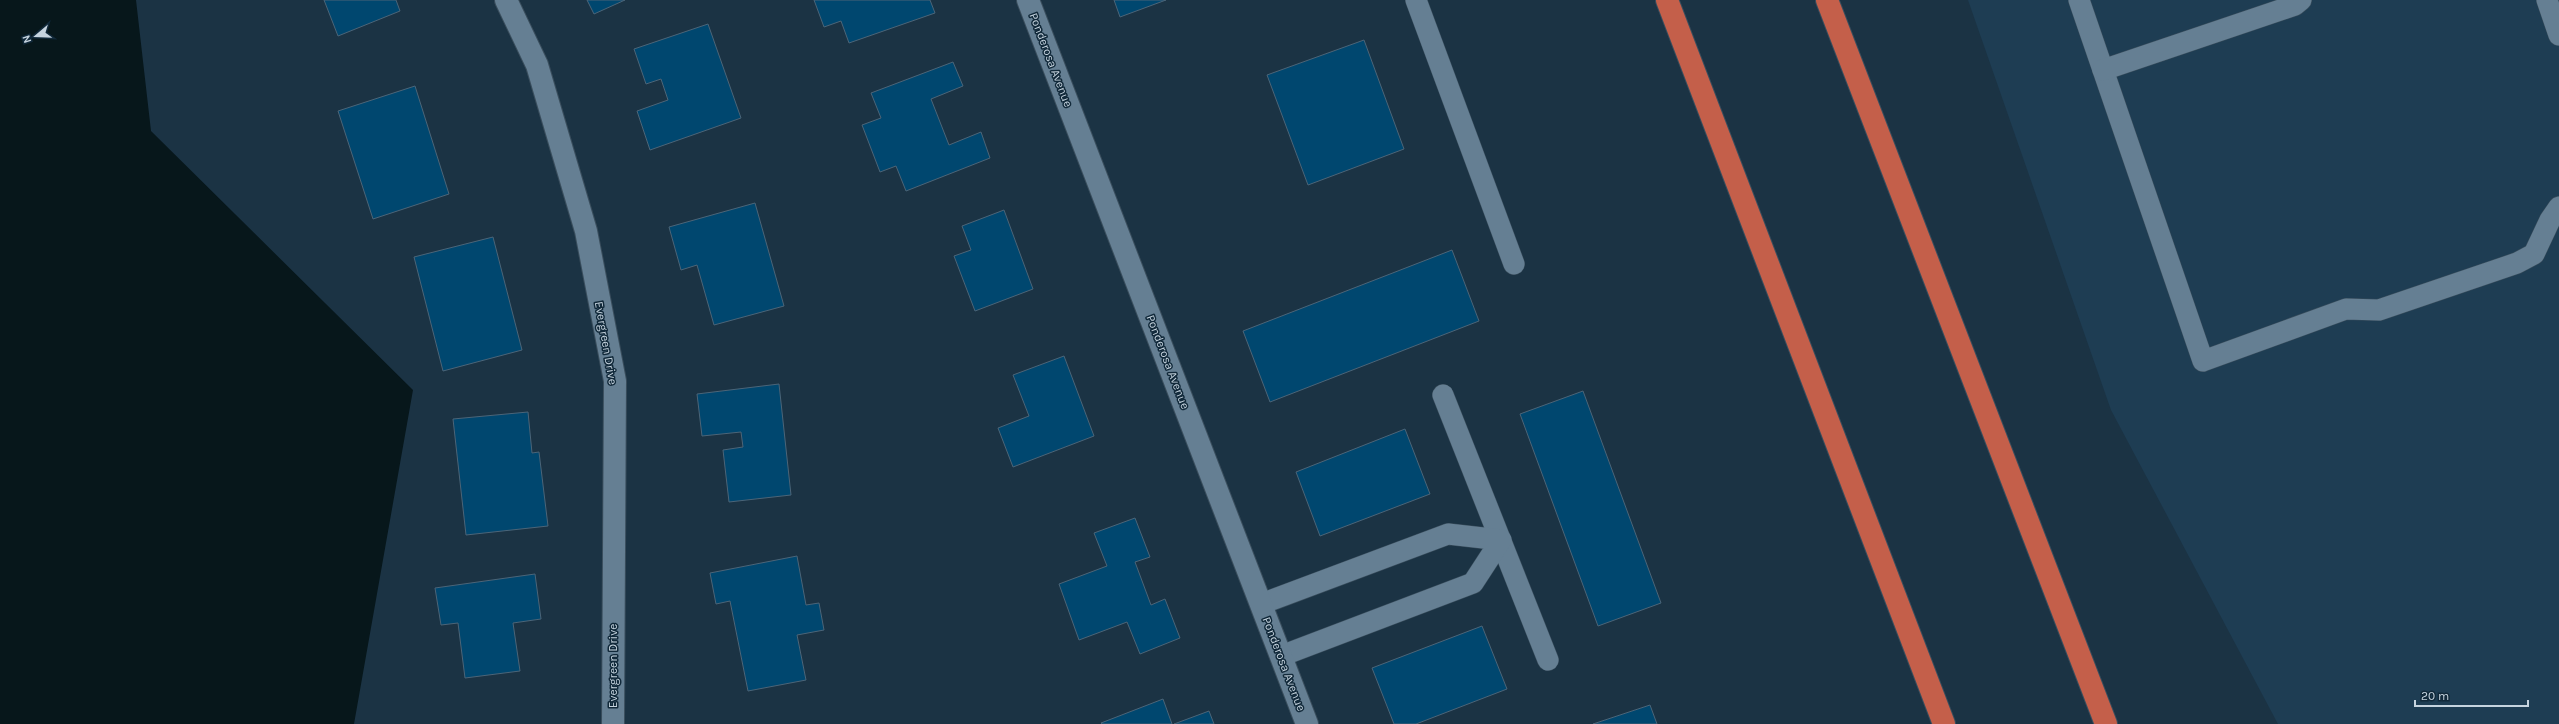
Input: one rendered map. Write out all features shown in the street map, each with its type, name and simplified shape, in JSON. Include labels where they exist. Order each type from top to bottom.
[{"type":"highway","points":[[1666,0],[1944,724]]},
{"type":"highway","points":[[1827,0],[2106,724]]},
{"type":"street","name":"Evergreen Drive","points":[[506,0],[537,65],[586,231],[615,381],[613,724]]},
{"type":"street","name":"Ponderosa Avenue","points":[[1028,0],[1307,724]]},
{"type":"lane","points":[[1416,0],[1514,264]]},
{"type":"lane","points":[[2079,0],[2203,361],[2346,309],[2378,310],[2517,263],[2534,254],[2550,220],[2559,207]]},
{"type":"lane","points":[[2103,70],[2295,5],[2301,0]]},
{"type":"lane","points":[[2546,0],[2559,35]]},
{"type":"lane","points":[[1443,395],[1548,660]]},
{"type":"lane","points":[[1261,604],[1448,534],[1501,540]]},
{"type":"lane","points":[[1281,656],[1473,583],[1501,540]]},
{"type":"shaded area","points":[[0,0],[136,0],[151,131],[413,390],[354,724],[0,724]]},
{"type":"shaded area","points":[[1968,0],[2559,0],[2559,724],[2278,724],[2111,410]]},
{"type":"building","points":[[324,0],[396,0],[400,11],[338,36]]},
{"type":"building","points":[[587,0],[625,0],[594,14]]},
{"type":"building","points":[[814,0],[930,0],[935,13],[849,43],[841,21],[824,27]]},
{"type":"building","points":[[1114,0],[1166,0],[1120,17]]},
{"type":"building","points":[[708,24],[741,118],[650,150],[637,111],[668,100],[661,79],[646,84],[634,49]]},
{"type":"building","points":[[1364,40],[1404,149],[1308,185],[1267,75]]},
{"type":"building","points":[[953,62],[963,86],[931,99],[949,145],[981,132],[990,158],[906,191],[896,166],[880,172],[862,125],[881,118],[871,93]]},
{"type":"building","points":[[415,86],[449,194],[373,219],[338,111]]},
{"type":"building","points":[[755,203],[784,306],[714,325],[697,265],[681,270],[669,227]]},
{"type":"building","points":[[1004,210],[1033,289],[975,311],[954,256],[971,250],[962,226]]},
{"type":"building","points":[[493,237],[522,350],[443,371],[414,257]]},
{"type":"building","points":[[1452,250],[1479,321],[1270,402],[1243,331]]},
{"type":"building","points":[[1064,356],[1094,436],[1013,467],[998,428],[1029,416],[1013,375]]},
{"type":"building","points":[[779,384],[791,495],[729,502],[723,450],[743,447],[741,432],[702,436],[697,394]]},
{"type":"building","points":[[1583,391],[1661,603],[1598,626],[1520,414]]},
{"type":"building","points":[[528,412],[532,453],[539,452],[548,526],[466,535],[453,419]]},
{"type":"building","points":[[1405,429],[1430,494],[1320,536],[1296,472]]},
{"type":"building","points":[[1135,518],[1150,557],[1135,562],[1151,605],[1165,599],[1180,638],[1140,654],[1127,622],[1079,640],[1059,584],[1107,566],[1094,533]]},
{"type":"building","points":[[797,556],[806,605],[819,603],[824,630],[797,635],[806,680],[748,691],[730,601],[716,604],[710,573]]},
{"type":"building","points":[[535,574],[541,619],[513,623],[520,671],[465,678],[458,623],[441,625],[435,588]]},
{"type":"building","points":[[1482,626],[1507,689],[1416,724],[1394,724],[1372,668]]},
{"type":"building","points":[[1163,699],[1172,724],[1101,723]]},
{"type":"building","points":[[1650,705],[1657,724],[1593,724]]},
{"type":"building","points":[[1209,711],[1214,724],[1174,724]]}]
